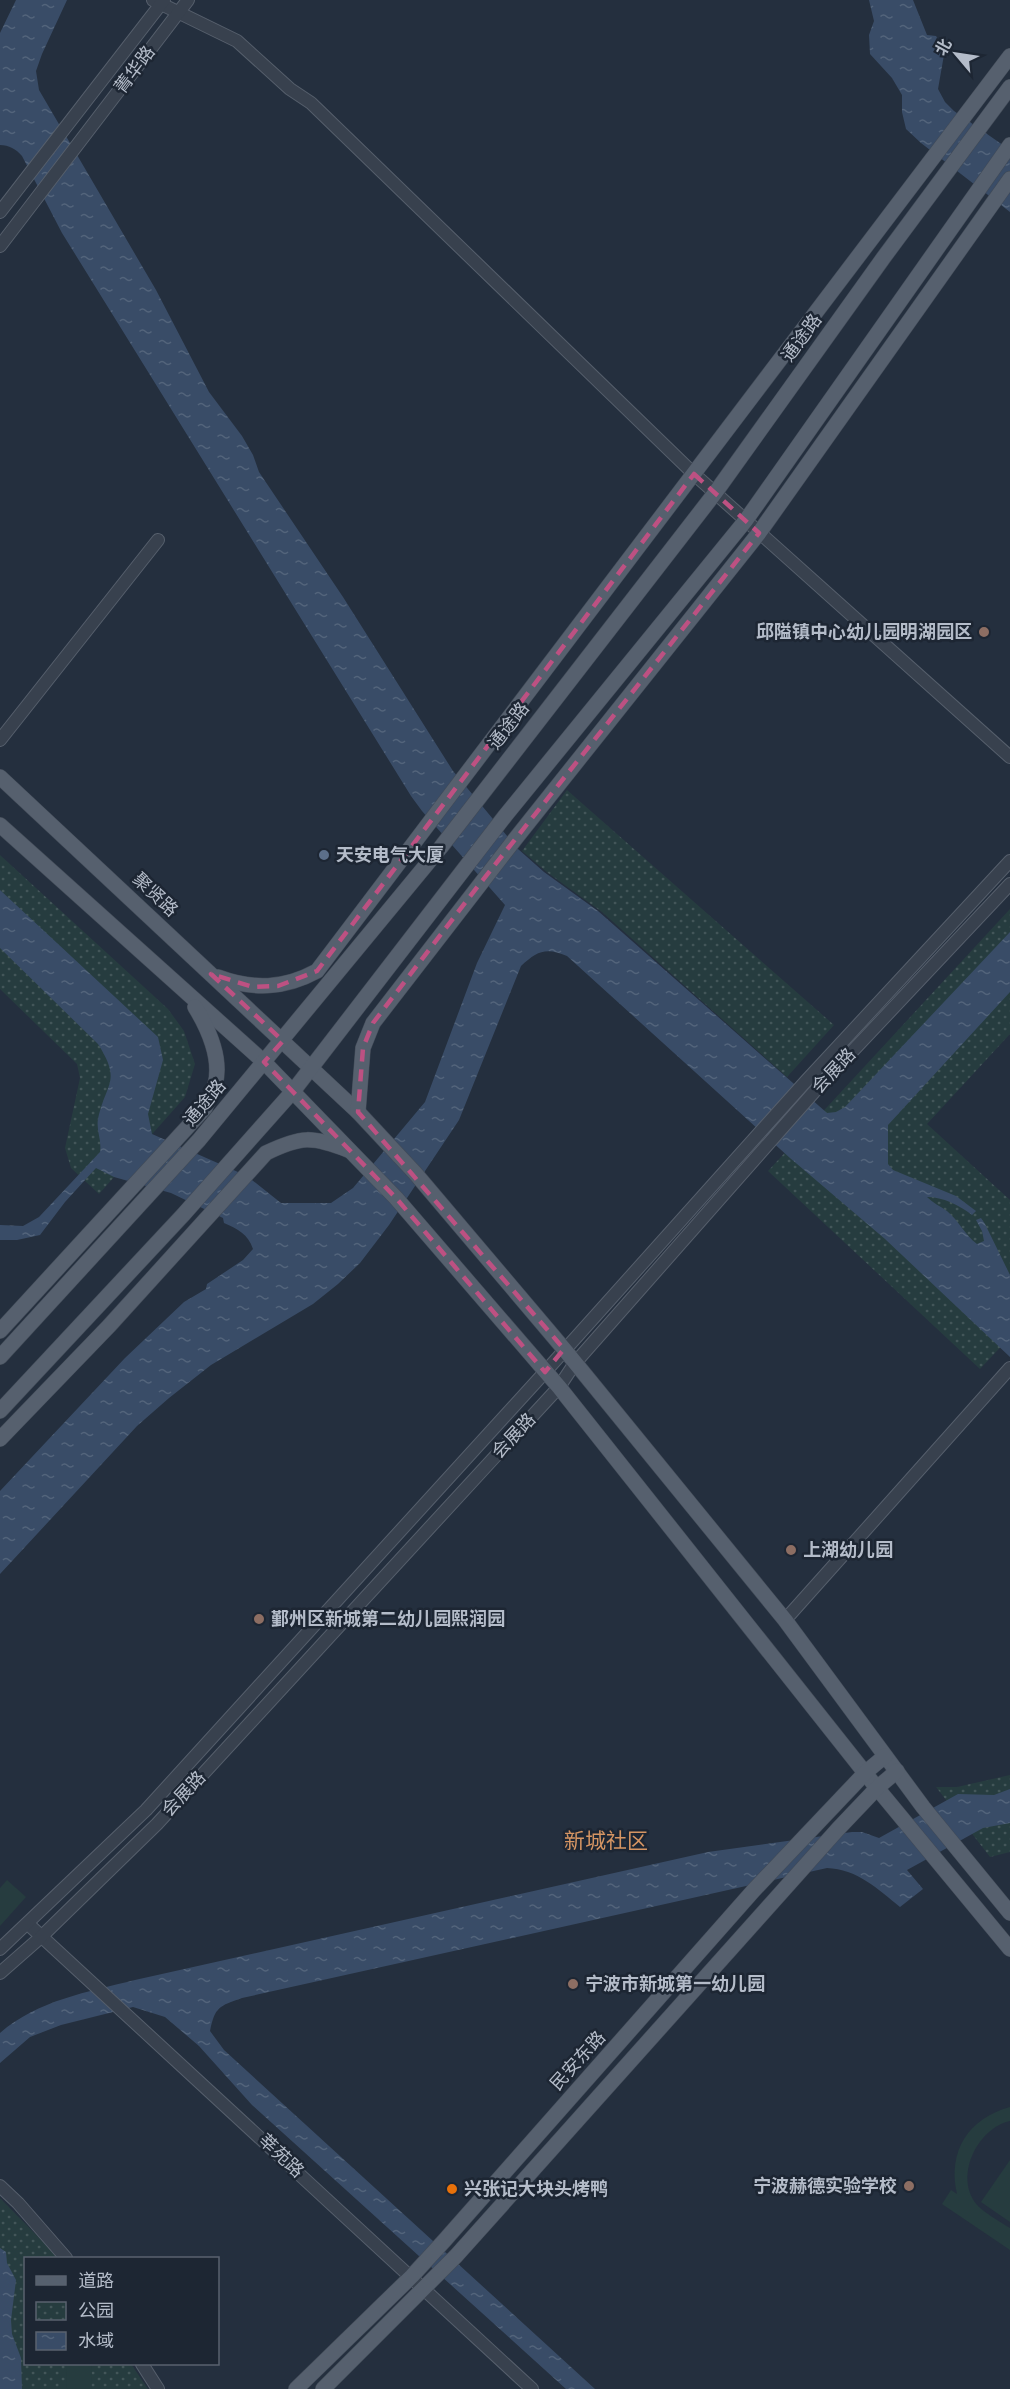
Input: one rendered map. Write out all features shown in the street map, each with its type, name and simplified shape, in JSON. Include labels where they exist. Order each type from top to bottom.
[{"type":"main road","points":[[211,974],[253,987],[278,986],[302,979],[317,971],[1010,56]]},
{"type":"main road","name":"通途路","points":[[0,1357],[199,1140],[441,847],[715,493],[950,166],[1010,87]]},
{"type":"main road","points":[[0,1411],[183,1215],[312,1068],[505,816],[746,520],[1010,146]]},
{"type":"main road","points":[[358,1112],[363,1048],[373,1023],[478,886],[759,533],[1010,179]]},
{"type":"main road","name":"聚贤路","points":[[0,777],[312,1068],[358,1112],[415,1173],[576,1363],[785,1620],[922,1807],[1010,1913]]},
{"type":"main road","points":[[0,825],[294,1090],[396,1198],[559,1388],[877,1788],[1010,1949]]},
{"type":"main road","points":[[0,1331],[205,1108],[216,1084],[216,1060],[204,1020],[185,991]]},
{"type":"main road","points":[[0,1438],[109,1326],[266,1153],[290,1141],[315,1139],[353,1152]]},
{"type":"main road","name":"民安东路","points":[[296,2389],[444,2241],[754,1890],[866,1772],[885,1756]]},
{"type":"main road","points":[[323,2389],[456,2256],[838,1829],[877,1788],[897,1771]]},
{"type":"street","name":"菁华路","points":[[0,246],[188,0]]},
{"type":"street","points":[[0,212],[159,1],[237,41],[290,89],[310,103],[694,474],[1010,757]]},
{"type":"street","points":[[0,740],[158,540]]},
{"type":"street","name":"会展路","points":[[0,1949],[146,1810],[545,1372],[806,1081],[1010,861]]},
{"type":"street","name":"会展路","points":[[0,1973],[157,1824],[559,1388],[576,1363],[814,1092],[1010,884]]},
{"type":"street","points":[[785,1620],[1010,1368]]},
{"type":"street","name":"莘苑路","points":[[28,1924],[430,2283],[532,2389]]},
{"type":"street","points":[[0,2186],[18,2203],[64,2257]]},
{"type":"street","points":[[143,2365],[159,2389]]},
{"type":"highlighted area","points":[[694,474],[759,533],[478,886],[373,1023],[363,1048],[358,1112],[564,1349],[545,1372],[396,1198],[264,1062],[283,1041],[211,974],[253,987],[278,986],[317,971]]},
{"type":"green space","points":[[567,790],[834,1025],[787,1077],[602,912],[522,851]]},
{"type":"green space","points":[[0,855],[168,1009],[184,1031],[195,1064],[185,1097],[99,1194],[71,1168],[65,1148],[80,1078],[77,1064],[0,989]]},
{"type":"green space","points":[[1010,909],[1010,1034],[927,1124],[1010,1200],[1010,1337],[980,1369],[768,1171]]},
{"type":"green space","points":[[1010,1775],[1010,1852],[990,1857],[936,1787],[957,1787]]},
{"type":"green space","points":[[7,1880],[26,1897],[0,1926],[0,1888]]},
{"type":"green space","points":[[1010,2107],[1010,2121],[987,2133],[972,2156],[968,2169],[968,2183],[971,2196],[979,2207],[1010,2228],[1010,2250],[942,2204],[951,2190],[957,2194],[955,2164],[964,2138],[983,2119]]},
{"type":"green space","points":[[1010,2160],[1010,2222],[981,2202]]},
{"type":"green space","points":[[0,2198],[58,2257],[24,2257],[24,2365],[132,2365],[148,2389],[0,2389]]},
{"type":"green space","points":[[67,2365],[92,2365],[91,2389],[66,2388]]},
{"type":"water","points":[[16,0],[67,0],[36,71],[39,90],[156,290],[209,392],[242,436],[253,455],[259,472],[343,597],[453,771],[518,849],[544,872],[598,911],[827,1113],[836,1112],[845,1107],[1010,932],[1010,992],[888,1125],[888,1164],[893,1170],[956,1196],[976,1211],[972,1215],[951,1202],[927,1197],[947,1211],[977,1244],[984,1241],[976,1220],[981,1218],[985,1224],[1010,1275],[1010,1357],[885,1239],[790,1158],[567,956],[542,952],[521,966],[459,1120],[389,1225],[360,1263],[313,1304],[211,1365],[169,1398],[137,1426],[0,1574],[0,1491],[125,1358],[184,1302],[206,1289],[207,1284],[243,1260],[253,1249],[245,1236],[224,1223],[223,1218],[171,1193],[114,1177],[96,1168],[65,1202],[40,1235],[17,1240],[0,1240],[0,1225],[23,1226],[39,1217],[100,1152],[98,1119],[111,1075],[98,1044],[0,948],[0,890],[158,1037],[163,1060],[148,1114],[152,1134],[247,1176],[281,1203],[331,1203],[353,1188],[425,1102],[477,963],[505,905],[411,796],[62,233],[22,156],[12,148],[0,145],[0,33]]},
{"type":"water","points":[[869,0],[913,0],[927,35],[936,36],[945,49],[938,89],[945,102],[954,111],[1010,150],[1010,212],[906,129],[902,112],[902,95],[892,78],[870,54],[869,35],[874,21]]},
{"type":"water","points":[[1010,1789],[1010,1823],[983,1828],[907,1870],[923,1889],[900,1907],[857,1876],[838,1869],[827,1868],[242,1998],[228,2003],[216,2012],[210,2031],[224,2050],[595,2389],[566,2389],[252,2105],[199,2046],[165,2017],[133,2007],[61,2025],[30,2037],[0,2063],[0,2033],[31,2012],[82,1993],[708,1852],[852,1832],[862,1832],[879,1838],[958,1794],[994,1795]]},
{"type":"water","points":[[0,2248],[6,2252],[7,2263],[16,2280],[11,2320],[12,2334],[21,2358],[22,2389],[0,2389]]},
{"type":"place","name":"邱隘镇中心幼儿园明湖园区","points":[[984,632]]},
{"type":"place","name":"天安电气大厦","points":[[324,855]]},
{"type":"place","name":"上湖幼儿园","points":[[791,1550]]},
{"type":"place","name":"鄞州区新城第二幼儿园熙润园","points":[[259,1619]]},
{"type":"place","name":"宁波市新城第一幼儿园","points":[[573,1984]]},
{"type":"place","name":"宁波赫德实验学校","points":[[909,2186]]},
{"type":"place","name":"兴张记大块头烤鸭","points":[[452,2189]]},
{"type":"district","name":"新城社区","points":[[606,1841]]}]
